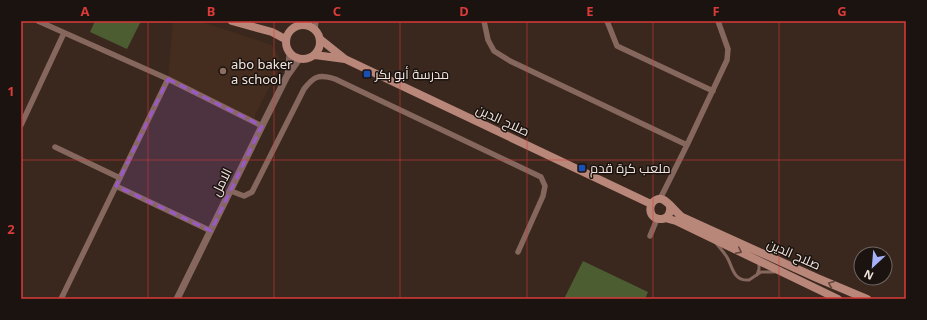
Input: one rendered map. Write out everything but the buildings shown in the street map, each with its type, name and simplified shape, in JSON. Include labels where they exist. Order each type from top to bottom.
[{"type":"main road","points":[[232,21],[272,32],[285,39]]},
{"type":"main road","points":[[308,23],[316,25],[320,45],[314,55],[304,60],[298,59],[290,54],[285,44],[285,39],[290,30],[294,26],[308,23]]},
{"type":"main road","points":[[272,32],[290,30]]},
{"type":"main road","name":"صلاح الدين","points":[[320,39],[346,58],[651,204]]},
{"type":"main road","name":"صلاح الدين","points":[[314,55],[346,58]]},
{"type":"main road","points":[[660,199],[666,201],[670,206],[670,213],[661,219],[651,214],[650,210],[653,201],[660,199]]},
{"type":"main road","name":"صلاح الدين","points":[[670,206],[682,217],[867,299]]},
{"type":"main road","name":"صلاح الدين","points":[[661,219],[676,221],[838,299]]},
{"type":"street","points":[[38,21],[168,79],[262,126]]},
{"type":"street","points":[[484,21],[488,40],[494,51],[510,61],[687,146]]},
{"type":"street","points":[[607,21],[617,46],[713,91]]},
{"type":"street","points":[[660,199],[687,146],[727,60],[728,49],[718,21]]},
{"type":"street","points":[[21,125],[64,33]]},
{"type":"street","name":"الامل","points":[[287,76],[290,54]]},
{"type":"street","name":"الامل","points":[[177,299],[287,76],[298,59]]},
{"type":"street","points":[[231,191],[244,196],[252,192],[304,89],[312,79],[324,76],[335,79],[541,177],[545,186],[543,196],[518,252]]},
{"type":"street","points":[[61,299],[168,79]]},
{"type":"street","points":[[55,147],[120,178]]},
{"type":"street","points":[[116,186],[211,231]]},
{"type":"street","points":[[650,236],[661,219]]},
{"type":"lane","points":[[709,237],[722,250],[735,275],[745,280],[751,279],[761,272],[771,271],[789,276]]},
{"type":"lane","points":[[747,246],[758,261],[759,265],[757,275]]},
{"type":"highlighted area","points":[[168,79],[262,126],[211,231],[116,186]]},
{"type":"shaded area","name":"abo baker a school","points":[[173,21],[199,21],[272,45],[282,63],[255,115],[255,122],[168,79]]},
{"type":"green space","points":[[95,21],[141,21],[127,49],[90,32]]},
{"type":"green space","points":[[583,261],[648,292],[645,299],[564,299]]},
{"type":"place","name":"abo baker a school","points":[[223,71]]},
{"type":"place","name":"مدرسة أبو بكر","points":[[367,74]]},
{"type":"place","name":"ملعب كرة قدم","points":[[582,168]]}]
